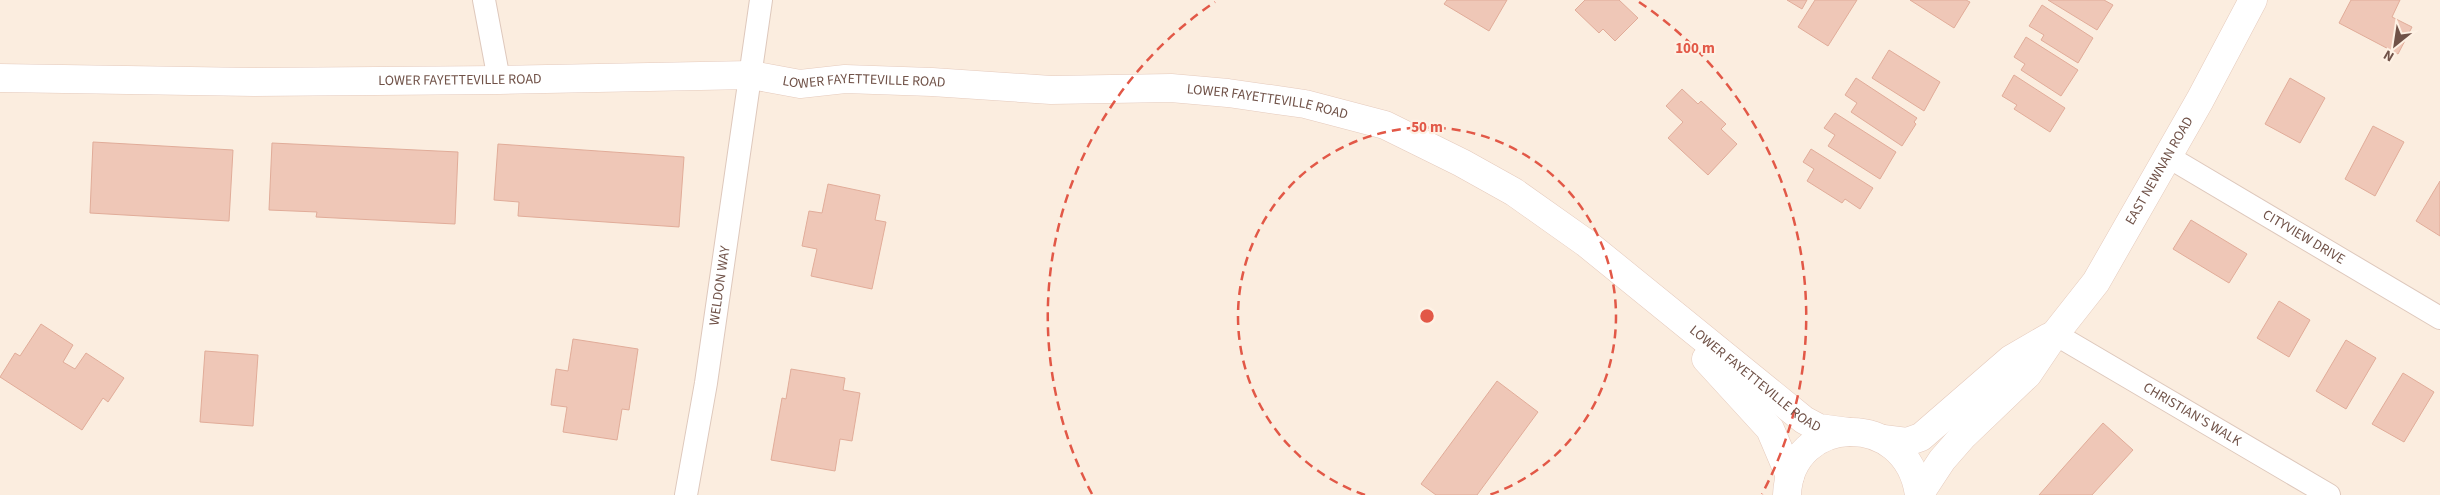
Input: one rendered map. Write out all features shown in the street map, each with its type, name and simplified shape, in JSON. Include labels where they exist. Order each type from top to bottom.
[{"type":"street","points":[[484,0],[499,80]]},
{"type":"street","name":"WELDON WAY","points":[[686,495],[706,383],[761,0]]},
{"type":"street","name":"EAST NEWNAN ROAD","points":[[1919,495],[1942,460],[1963,436],[2028,374],[2055,334],[2096,282],[2200,100],[2254,0]]},
{"type":"street","name":"LOWER FAYETTEVILLE ROAD","points":[[0,78],[254,82],[751,75],[800,84],[845,79],[932,82],[1051,90],[1171,88],[1228,93],[1305,104],[1376,122],[1462,163],[1514,192],[1586,243],[1668,311],[1697,331],[1804,420],[1819,428],[1860,432],[1883,439]]},
{"type":"street","name":"CITYVIEW DRIVE","points":[[2167,156],[2440,318]]},
{"type":"street","name":"LOWER FAYETTEVILLE ROAD","points":[[1668,311],[1688,341],[1724,377],[1770,429],[1789,485]]},
{"type":"street","name":"EAST NEWNAN ROAD","points":[[1883,439],[1907,442],[1921,437],[2011,359],[2055,334]]},
{"type":"street","name":"CHRISTIAN'S WALK","points":[[2055,334],[2330,495]]},
{"type":"street","points":[[1789,485],[1803,454],[1813,445],[1836,434],[1849,432]]},
{"type":"street","points":[[1883,439],[1893,446],[1909,463],[1919,495]]},
{"type":"building","points":[[1447,0],[1507,0],[1489,31],[1444,4]]},
{"type":"building","points":[[1585,0],[1619,0],[1638,18],[1615,41],[1603,29],[1599,33],[1575,10]]},
{"type":"building","points":[[1787,0],[1807,0],[1802,9]]},
{"type":"building","points":[[1815,0],[1857,0],[1828,46],[1798,27]]},
{"type":"building","points":[[1910,0],[1966,0],[1970,2],[1954,28]]},
{"type":"building","points":[[2048,0],[2104,0],[2113,5],[2097,30]]},
{"type":"building","points":[[2351,0],[2400,0],[2392,17],[2412,27],[2398,54],[2339,23]]},
{"type":"building","points":[[2042,5],[2093,38],[2078,63],[2041,40],[2044,35],[2029,26]]},
{"type":"building","points":[[2026,37],[2078,70],[2061,96],[2021,70],[2025,64],[2014,57]]},
{"type":"building","points":[[1889,50],[1940,82],[1924,111],[1872,78]]},
{"type":"building","points":[[2014,75],[2065,108],[2050,132],[2014,109],[2017,105],[2002,96]]},
{"type":"building","points":[[1856,78],[1917,118],[1914,122],[1916,124],[1902,146],[1851,112],[1857,103],[1845,95]]},
{"type":"building","points":[[2290,78],[2325,98],[2300,143],[2265,124]]},
{"type":"building","points":[[1682,89],[1698,104],[1701,101],[1726,124],[1721,129],[1737,144],[1708,175],[1668,138],[1683,122],[1666,106]]},
{"type":"building","points":[[1835,113],[1896,152],[1880,179],[1828,146],[1835,135],[1824,128]]},
{"type":"building","points":[[2373,126],[2404,142],[2375,196],[2345,179]]},
{"type":"building","points":[[93,142],[233,150],[229,221],[90,213]]},
{"type":"building","points":[[272,143],[458,152],[455,224],[316,217],[317,212],[269,210]]},
{"type":"building","points":[[498,144],[684,157],[679,227],[518,216],[519,202],[494,200]]},
{"type":"building","points":[[1811,149],[1873,188],[1860,209],[1845,199],[1842,203],[1807,181],[1814,169],[1803,162]]},
{"type":"building","points":[[2440,181],[2440,236],[2416,221]]},
{"type":"building","points":[[828,184],[880,195],[875,220],[886,222],[872,289],[811,276],[817,249],[802,246],[809,211],[822,213]]},
{"type":"building","points":[[2191,220],[2247,254],[2229,283],[2173,249]]},
{"type":"building","points":[[2279,301],[2310,320],[2289,357],[2257,338]]},
{"type":"building","points":[[41,324],[73,345],[63,362],[75,369],[86,353],[124,378],[108,402],[103,398],[82,430],[0,377],[15,353],[20,356]]},
{"type":"building","points":[[573,339],[638,349],[629,410],[622,409],[617,440],[563,432],[567,407],[551,405],[556,369],[568,371]]},
{"type":"building","points":[[2346,340],[2376,358],[2346,409],[2316,391]]},
{"type":"building","points":[[205,351],[258,355],[253,426],[200,422]]},
{"type":"building","points":[[791,369],[845,378],[843,390],[860,393],[852,441],[840,439],[835,471],[771,460],[782,398],[786,399]]},
{"type":"building","points":[[2403,373],[2434,392],[2404,442],[2372,424]]},
{"type":"building","points":[[1497,381],[1538,412],[1477,495],[1436,495],[1421,484]]},
{"type":"building","points":[[2103,423],[2133,450],[2092,495],[2039,495]]}]
